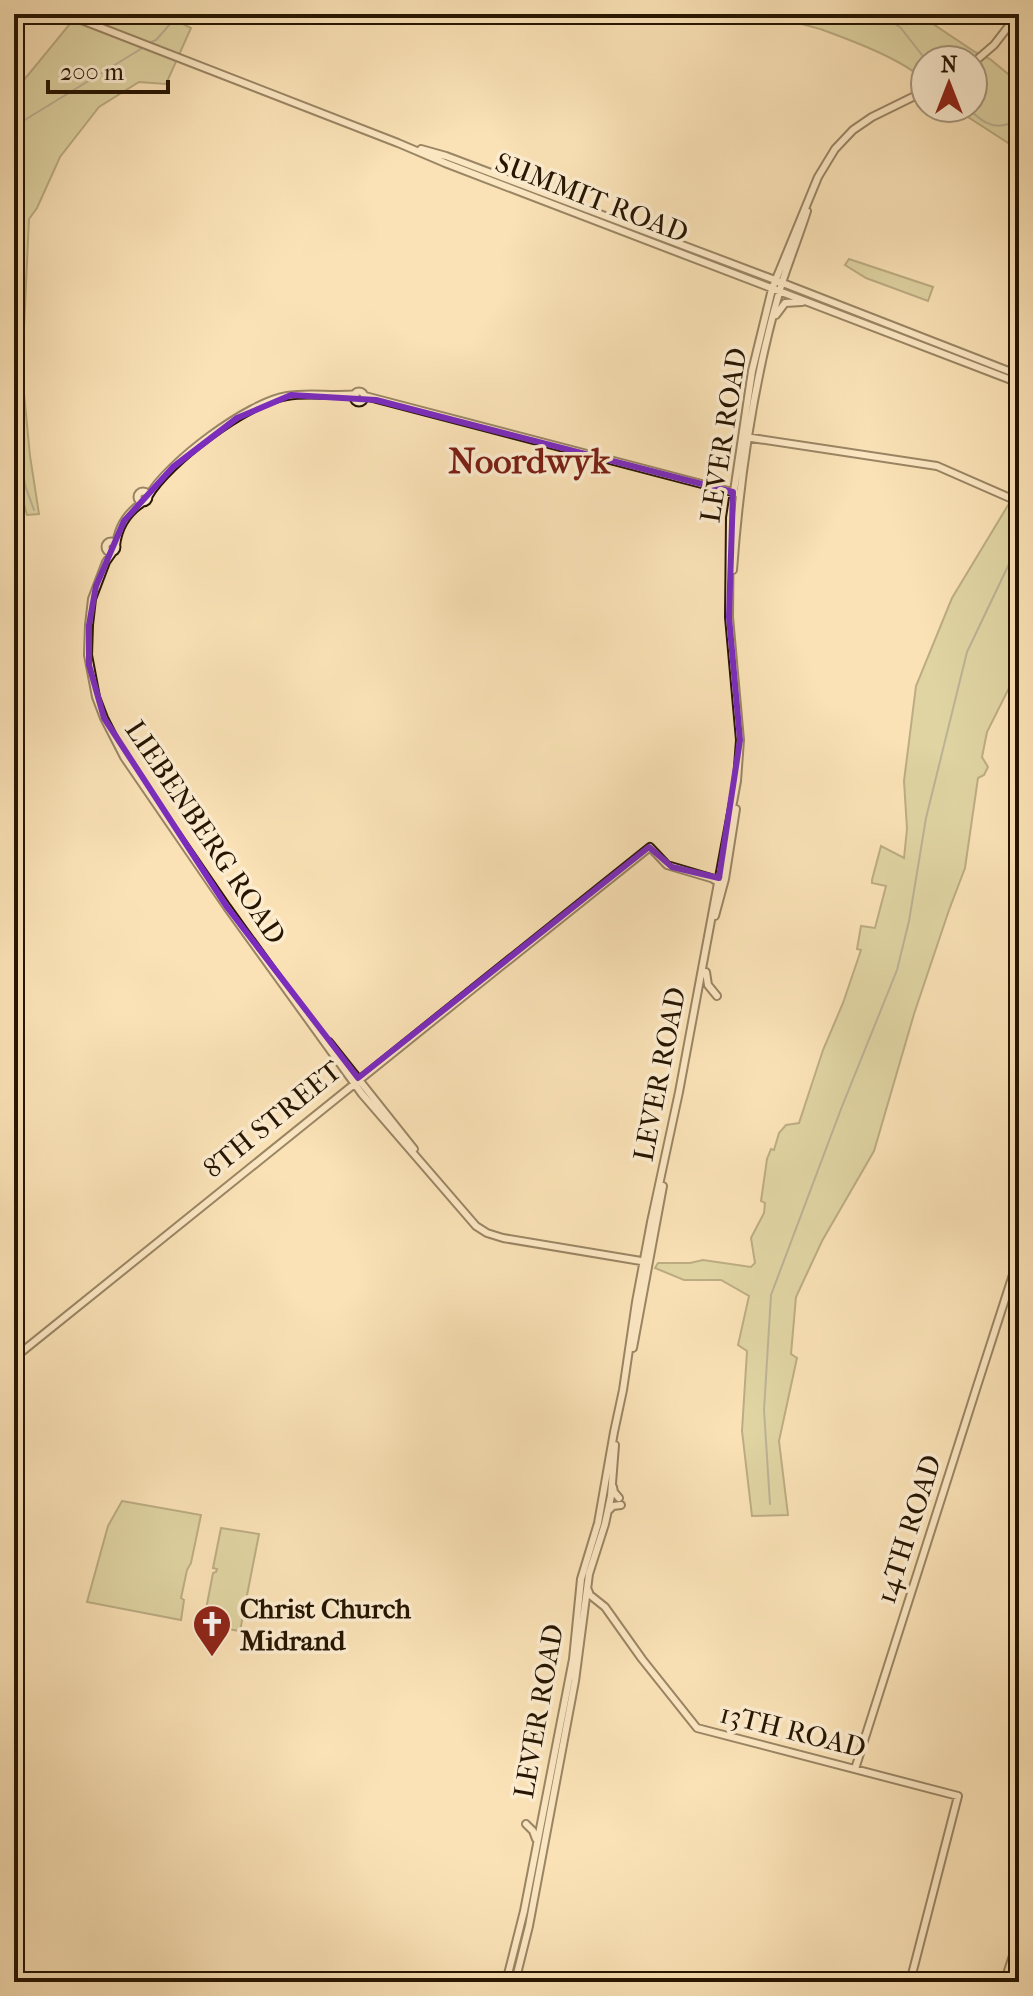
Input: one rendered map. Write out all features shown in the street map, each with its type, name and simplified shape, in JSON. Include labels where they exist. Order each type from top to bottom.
[{"type":"highway","points":[[1006,1982],[1019,1942]]},
{"type":"highway","points":[[1015,1982],[1019,1967]]},
{"type":"main road","name":"SUMMIT ROAD","points":[[66,14],[398,143],[446,156],[777,286]]},
{"type":"main road","points":[[989,48],[1006,32],[1018,14]]},
{"type":"main road","name":"LEVER ROAD","points":[[515,1982],[529,1926],[575,1681],[582,1606],[581,1579],[598,1523],[636,1302],[647,1264],[651,1222],[734,824],[741,756],[732,617],[736,493],[757,348],[818,177],[835,149],[853,130],[872,117],[909,99]]},
{"type":"main road","points":[[777,286],[813,304],[1019,383]]},
{"type":"main road","points":[[777,286],[1019,375]]},
{"type":"main road","name":"LEVER ROAD","points":[[745,437],[772,322],[777,286]]},
{"type":"main road","points":[[772,322],[785,303],[813,304]]},
{"type":"main road","name":"LIEBENBERG ROAD","points":[[647,1264],[487,1233],[476,1226],[362,1094],[356,1081],[282,984],[124,757],[96,697],[89,665],[92,599],[124,521],[173,467],[233,421],[265,403],[291,395],[346,395],[375,400],[736,493]]},
{"type":"main road","points":[[745,437],[937,466],[1019,502]]},
{"type":"main road","name":"8TH STREET","points":[[14,1358],[398,1045],[650,847],[667,865],[720,880]]},
{"type":"main road","name":"LEVER ROAD","points":[[506,1982],[524,1911],[582,1606],[608,1511],[619,1422],[647,1264],[669,1150],[705,996],[720,880]]},
{"type":"main road","points":[[705,996],[717,996],[709,987],[706,972]]},
{"type":"main road","name":"LIEBENBERG ROAD","points":[[282,984],[445,1190]]},
{"type":"main road","points":[[344,1069],[345,1090],[357,1090],[362,1094]]},
{"type":"main road","name":"14TH ROAD","points":[[1003,1303],[1019,1248],[1018,1238]]},
{"type":"main road","name":"14TH ROAD","points":[[855,1769],[1019,1256]]},
{"type":"main road","points":[[608,1511],[620,1501],[612,1484]]},
{"type":"main road","name":"13TH ROAD","points":[[587,1586],[589,1593],[603,1605],[697,1728],[958,1796],[910,1982]]},
{"type":"main road","points":[[582,1606],[598,1606],[608,1612]]},
{"type":"main road","points":[[526,1824],[537,1842]]},
{"type":"highlighted area","points":[[291,395],[376,400],[733,492],[729,617],[740,740],[719,878],[672,867],[649,847],[358,1078],[227,907],[104,718],[89,665],[89,625],[96,586],[124,521],[173,467],[237,418]]},
{"type":"green space","points":[[78,14],[163,14],[191,28],[166,84],[139,82],[99,107],[60,157],[29,219],[22,372],[39,514],[27,515],[14,468],[14,92]]},
{"type":"green space","points":[[783,14],[912,14],[927,20],[963,44],[909,44],[909,69],[877,52]]},
{"type":"green space","points":[[989,59],[1019,83],[1019,150],[979,124],[989,124]]},
{"type":"green space","points":[[849,259],[933,287],[928,301],[866,278],[845,265]]},
{"type":"green space","points":[[1019,487],[1019,668],[987,732],[982,757],[988,767],[984,775],[978,778],[965,868],[914,1014],[874,1151],[822,1241],[796,1297],[791,1354],[797,1358],[779,1441],[788,1515],[752,1516],[742,1431],[747,1351],[738,1345],[749,1296],[721,1280],[684,1280],[655,1268],[658,1263],[703,1260],[751,1267],[755,1263],[751,1238],[764,1213],[765,1203],[761,1201],[767,1159],[786,1125],[799,1123],[861,950],[857,949],[861,926],[875,928],[886,886],[872,883],[881,846],[904,858],[907,829],[904,781],[916,686],[952,598]]},
{"type":"green space","points":[[122,1501],[201,1515],[181,1598],[184,1600],[181,1620],[87,1602],[108,1526]]},
{"type":"green space","points":[[221,1528],[259,1534],[240,1631],[203,1625],[213,1573],[217,1569],[213,1568]]},
{"type":"waterway","points":[[149,43],[156,40],[179,14]]},
{"type":"waterway","points":[[796,14],[801,14]]},
{"type":"waterway","points":[[824,14],[828,17],[886,19],[900,27],[913,44]]},
{"type":"waterway","points":[[14,130],[23,121],[144,47]]},
{"type":"waterway","points":[[989,123],[996,126],[1008,124],[1019,130]]},
{"type":"waterway","points":[[14,139],[21,126]]},
{"type":"waterway","points":[[14,437],[34,510]]},
{"type":"waterway","points":[[770,1504],[764,1410],[771,1295],[897,970],[909,921],[926,818],[967,652],[1019,543]]},
{"type":"place","name":"Christ Church Midrand","points":[[212,1658]]},
{"type":"district","name":"Noordwyk","points":[[529,460]]}]
